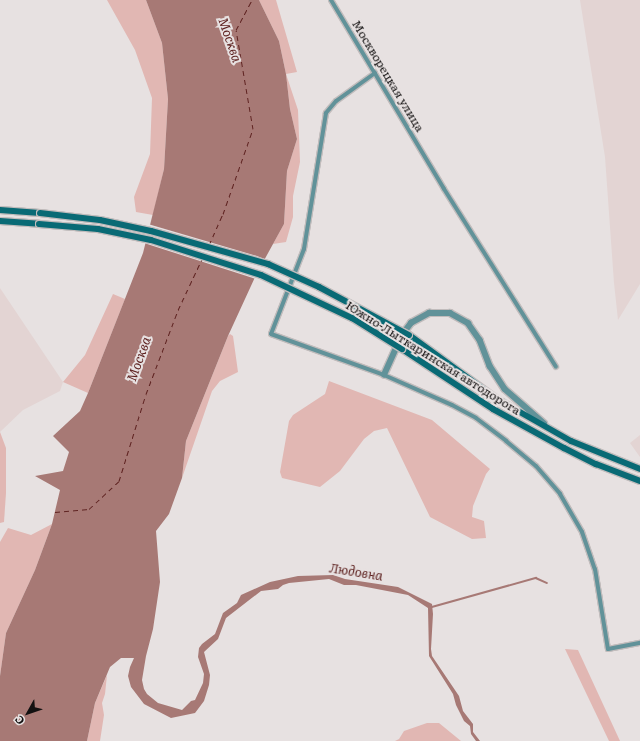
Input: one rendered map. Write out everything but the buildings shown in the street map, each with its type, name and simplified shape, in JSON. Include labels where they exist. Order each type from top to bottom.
[{"type":"main road","name":"Южно-Лыткаринская автодорога","points":[[0,210],[100,220],[151,231],[268,264],[319,287],[409,335],[497,399],[571,441],[640,470]]},
{"type":"main road","name":"Южно-Лыткаринская автодорога","points":[[0,222],[98,229],[151,240],[261,275],[352,318],[402,349],[492,410],[570,451],[640,481]]},
{"type":"street","name":"Москворецкая улица","points":[[331,0],[428,162],[556,368]]},
{"type":"street","points":[[375,73],[336,101],[326,113],[304,249],[271,334],[384,374],[452,405],[476,418],[536,466],[560,494],[582,532],[595,569],[608,649],[640,643]]},
{"type":"street","points":[[384,374],[404,331],[415,319],[434,312],[455,314],[468,323],[480,340],[490,366],[505,389],[522,406],[552,430]]},
{"type":"shaded area","points":[[107,0],[146,0],[162,43],[168,99],[164,169],[153,215],[136,212],[134,197],[150,154],[152,98],[135,50]]},
{"type":"shaded area","points":[[259,0],[276,0],[297,72],[286,74],[279,41]]},
{"type":"shaded area","points":[[580,0],[640,0],[640,284],[618,320],[605,157]]},
{"type":"shaded area","points":[[286,74],[298,110],[300,162],[293,196],[293,217],[286,242],[273,244],[284,224],[287,171],[297,139],[290,109]]},
{"type":"shaded area","points":[[0,288],[63,382],[60,391],[23,410],[0,432]]},
{"type":"shaded area","points":[[113,294],[125,299],[88,393],[63,382],[85,355]]},
{"type":"shaded area","points":[[230,334],[233,336],[238,372],[220,381],[212,391],[182,478],[186,441]]},
{"type":"shaded area","points":[[329,381],[432,420],[490,469],[486,474],[473,506],[472,517],[484,521],[486,538],[472,539],[430,517],[387,428],[374,431],[364,439],[340,471],[320,487],[282,478],[280,472],[289,421],[293,415],[325,394]]},
{"type":"shaded area","points":[[0,432],[6,448],[6,493],[4,522],[0,523]]},
{"type":"shaded area","points":[[640,435],[640,457],[630,443]]},
{"type":"shaded area","points":[[52,524],[35,570],[6,633],[0,676],[0,542],[8,528],[31,535]]},
{"type":"shaded area","points":[[565,649],[578,650],[620,741],[609,741]]},
{"type":"shaded area","points":[[107,675],[105,694],[102,703],[104,715],[100,741],[87,741],[95,703]]},
{"type":"shaded area","points":[[427,723],[439,723],[461,741],[395,741],[399,739],[404,731]]},
{"type":"water","name":"Москва","points":[[146,0],[259,0],[279,41],[286,74],[290,109],[297,139],[287,171],[284,224],[256,275],[228,336],[186,441],[182,478],[169,514],[156,531],[160,582],[153,629],[142,680],[144,689],[147,694],[158,703],[182,710],[191,701],[195,700],[203,683],[204,674],[198,657],[199,648],[215,634],[223,613],[237,603],[241,595],[270,582],[298,576],[333,575],[345,579],[398,587],[432,604],[432,656],[459,696],[463,711],[473,724],[473,732],[480,741],[476,741],[471,734],[470,726],[464,721],[456,705],[453,694],[429,656],[428,608],[408,595],[356,585],[344,585],[329,579],[289,583],[278,589],[261,591],[226,618],[218,639],[204,652],[210,675],[209,685],[204,701],[195,713],[171,718],[144,704],[131,687],[128,676],[134,658],[121,658],[110,667],[95,703],[87,741],[0,741],[0,676],[6,633],[35,570],[52,524],[60,490],[35,476],[63,471],[69,452],[53,436],[80,411],[88,393],[143,253],[164,169],[168,99],[162,43]]},
{"type":"pier","points":[[148,224],[267,260],[256,279],[144,243]]},
{"type":"waterway","points":[[432,607],[536,578],[547,583]]},
{"type":"ferry route","points":[[209,245],[223,214],[253,129],[236,30],[252,0]]},
{"type":"ferry route","points":[[55,512],[89,509],[119,481],[146,394],[178,310],[202,259]]},
{"type":"water label","name":"Людовна","points":[[356,572]]}]
